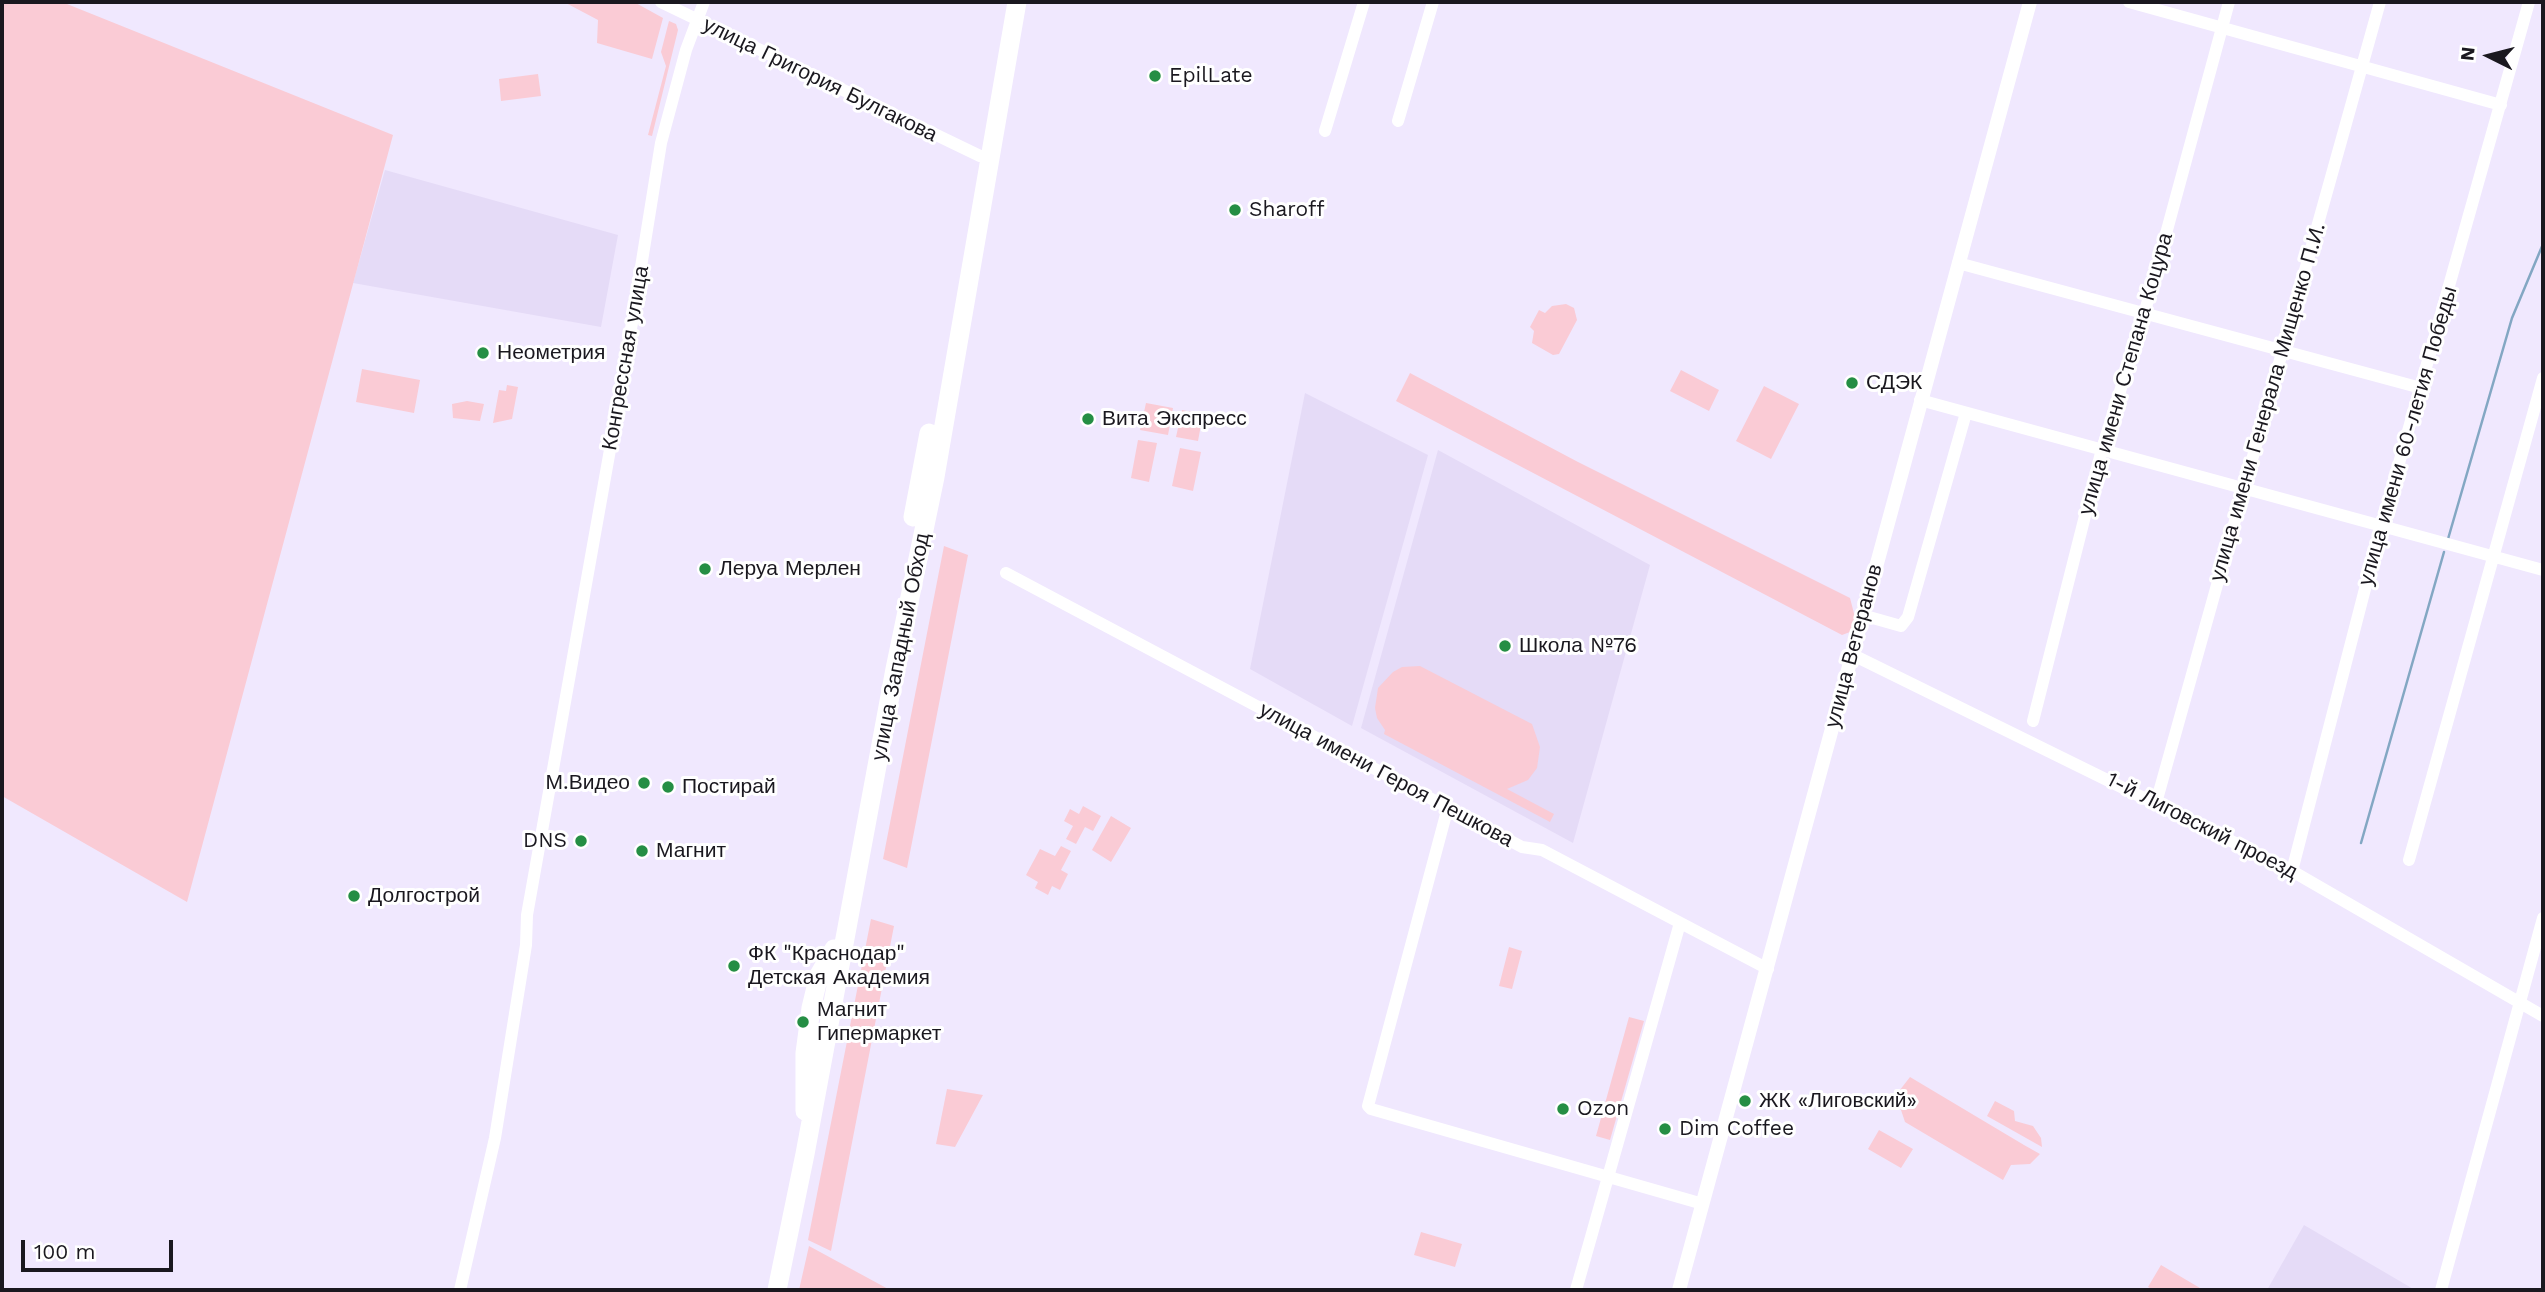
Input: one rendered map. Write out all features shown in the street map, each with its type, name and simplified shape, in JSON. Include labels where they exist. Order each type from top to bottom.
[{"type":"highway","name":"улица Западный Обход","points":[[770,1290],[806,1111],[1009,2]]},
{"type":"highway","name":"улица Западный Обход","points":[[777,1290],[935,477],[1017,2]]},
{"type":"street","name":"улица Григория Булгакова","points":[[661,2],[980,156]]},
{"type":"street","name":"Конгрессная улица","points":[[460,1290],[495,1138],[526,945],[527,915],[626,360],[661,143],[696,20],[704,2]]},
{"type":"street","points":[[1325,131],[1364,2]]},
{"type":"street","points":[[1398,121],[1433,2]]},
{"type":"street","name":"улица Ветеранов","points":[[1681,1290],[2032,2]]},
{"type":"street","points":[[2129,2],[2501,104]]},
{"type":"street","name":"улица имени Степана Коцура","points":[[2033,721],[2102,449],[2145,311],[2229,2]]},
{"type":"street","name":"улица имени Генерала Мищенко П.И.","points":[[2156,803],[2380,2]]},
{"type":"street","name":"улица имени 60-летия Победы","points":[[2292,871],[2381,527],[2529,2]]},
{"type":"street","points":[[1960,263],[2421,388]]},
{"type":"street","points":[[2409,860],[2543,378]]},
{"type":"street","points":[[1922,400],[2543,570]]},
{"type":"street","points":[[1865,616],[1901,626],[1908,617],[1966,413]]},
{"type":"street","name":"улица имени Героя Пешкова","points":[[1006,573],[1522,847],[1542,850],[1768,970]]},
{"type":"street","name":"улица Ветеранов","points":[[1681,1290],[1854,654]]},
{"type":"street","name":"1-й Лиговский проезд","points":[[1854,654],[2292,871],[2543,1016]]},
{"type":"street","points":[[1448,807],[1368,1106],[1371,1110],[1703,1204]]},
{"type":"street","points":[[2441,1290],[2543,918]]},
{"type":"street","points":[[1576,1290],[1679,923]]},
{"type":"shaded area","points":[[2,2],[62,2],[393,135],[187,902],[2,796]]},
{"type":"shaded area","points":[[564,2],[634,2],[663,18],[652,59],[597,43],[598,20]]},
{"type":"shaded area","points":[[669,21],[676,24],[678,30],[652,136],[648,135],[666,66],[661,52]]},
{"type":"shaded area","points":[[538,74],[541,96],[501,101],[499,79]]},
{"type":"shaded area","points":[[385,170],[618,235],[601,327],[353,283]]},
{"type":"shaded area","points":[[1566,304],[1574,308],[1577,320],[1559,354],[1553,355],[1532,343],[1534,331],[1530,327],[1539,310],[1545,313],[1552,306]]},
{"type":"shaded area","points":[[362,369],[420,380],[414,413],[356,402]]},
{"type":"shaded area","points":[[1681,370],[1719,390],[1709,411],[1670,391]]},
{"type":"shaded area","points":[[1410,373],[1578,462],[1850,598],[1858,629],[1842,635],[1396,401]]},
{"type":"shaded area","points":[[507,385],[518,387],[512,419],[493,423],[499,390],[506,391]]},
{"type":"shaded area","points":[[1764,386],[1799,404],[1771,459],[1736,441]]},
{"type":"shaded area","points":[[1305,393],[1428,455],[1352,726],[1250,669]]},
{"type":"shaded area","points":[[467,401],[484,404],[480,421],[453,418],[452,404]]},
{"type":"shaded area","points":[[1146,403],[1173,408],[1168,435],[1140,430]]},
{"type":"shaded area","points":[[1182,410],[1203,414],[1198,441],[1176,437]]},
{"type":"shaded area","points":[[1138,440],[1157,443],[1149,482],[1131,478]]},
{"type":"shaded area","points":[[1180,448],[1201,452],[1193,491],[1172,486]]},
{"type":"shaded area","name":"Школа №76","points":[[1438,450],[1650,565],[1573,843],[1361,728]]},
{"type":"shaded area","points":[[944,546],[968,555],[907,868],[883,859]]},
{"type":"shaded area","points":[[1420,666],[1532,724],[1540,747],[1537,768],[1528,780],[1507,789],[1554,814],[1550,822],[1384,734],[1385,730],[1377,718],[1375,708],[1378,688],[1393,672],[1402,667]]},
{"type":"shaded area","points":[[1083,806],[1101,816],[1093,831],[1085,827],[1076,844],[1066,839],[1073,826],[1064,821],[1070,809],[1079,814]]},
{"type":"shaded area","points":[[1111,816],[1131,828],[1111,862],[1092,850]]},
{"type":"shaded area","points":[[1061,846],[1071,851],[1061,870],[1068,874],[1060,890],[1052,886],[1048,895],[1035,888],[1038,882],[1026,875],[1040,849],[1055,856]]},
{"type":"shaded area","points":[[871,919],[894,926],[831,1251],[808,1240]]},
{"type":"shaded area","points":[[1509,947],[1522,951],[1512,989],[1499,986]]},
{"type":"shaded area","points":[[1629,1017],[1644,1021],[1610,1140],[1596,1136]]},
{"type":"shaded area","points":[[1910,1077],[2040,1154],[2030,1164],[2011,1165],[2003,1180],[1905,1122],[1896,1095]]},
{"type":"shaded area","points":[[947,1089],[983,1095],[955,1147],[936,1144]]},
{"type":"shaded area","points":[[1995,1101],[2014,1111],[2015,1121],[2033,1126],[2041,1138],[2042,1147],[1987,1116]]},
{"type":"shaded area","points":[[1879,1130],[1913,1149],[1901,1168],[1868,1149]]},
{"type":"shaded area","points":[[2304,1225],[2415,1290],[2267,1290]]},
{"type":"shaded area","points":[[1421,1232],[1462,1244],[1455,1267],[1414,1255]]},
{"type":"shaded area","points":[[809,1246],[890,1290],[799,1290]]},
{"type":"shaded area","points":[[2161,1265],[2200,1288],[2199,1290],[2154,1290],[2148,1287]]},
{"type":"waterway","points":[[2448,539],[2512,318],[2543,244]]},
{"type":"waterway","points":[[2361,843],[2444,552]]},
{"type":"place","name":"EpilLate","points":[[1155,76]]},
{"type":"place","name":"Sharoff","points":[[1235,210]]},
{"type":"place","name":"Неометрия","points":[[483,353]]},
{"type":"place","name":"СДЭК","points":[[1852,383]]},
{"type":"place","name":"Вита Экспресс","points":[[1088,419]]},
{"type":"place","name":"Леруа Мерлен","points":[[705,569]]},
{"type":"place","name":"Школа №76","points":[[1505,646]]},
{"type":"place","name":"М.Видео","points":[[644,783]]},
{"type":"place","name":"Постирай","points":[[668,787]]},
{"type":"place","name":"DNS","points":[[581,841]]},
{"type":"place","name":"Магнит","points":[[642,851]]},
{"type":"place","name":"Долгострой","points":[[354,896]]},
{"type":"place","name":"ФК \"Краснодар\" Детская Академия","points":[[734,966]]},
{"type":"place","name":"Магнит Гипермаркет","points":[[803,1022]]},
{"type":"place","name":"ЖК «Лиговский»","points":[[1745,1101]]},
{"type":"place","name":"Ozon","points":[[1563,1109]]},
{"type":"place","name":"Dim Coffee","points":[[1665,1129]]}]
